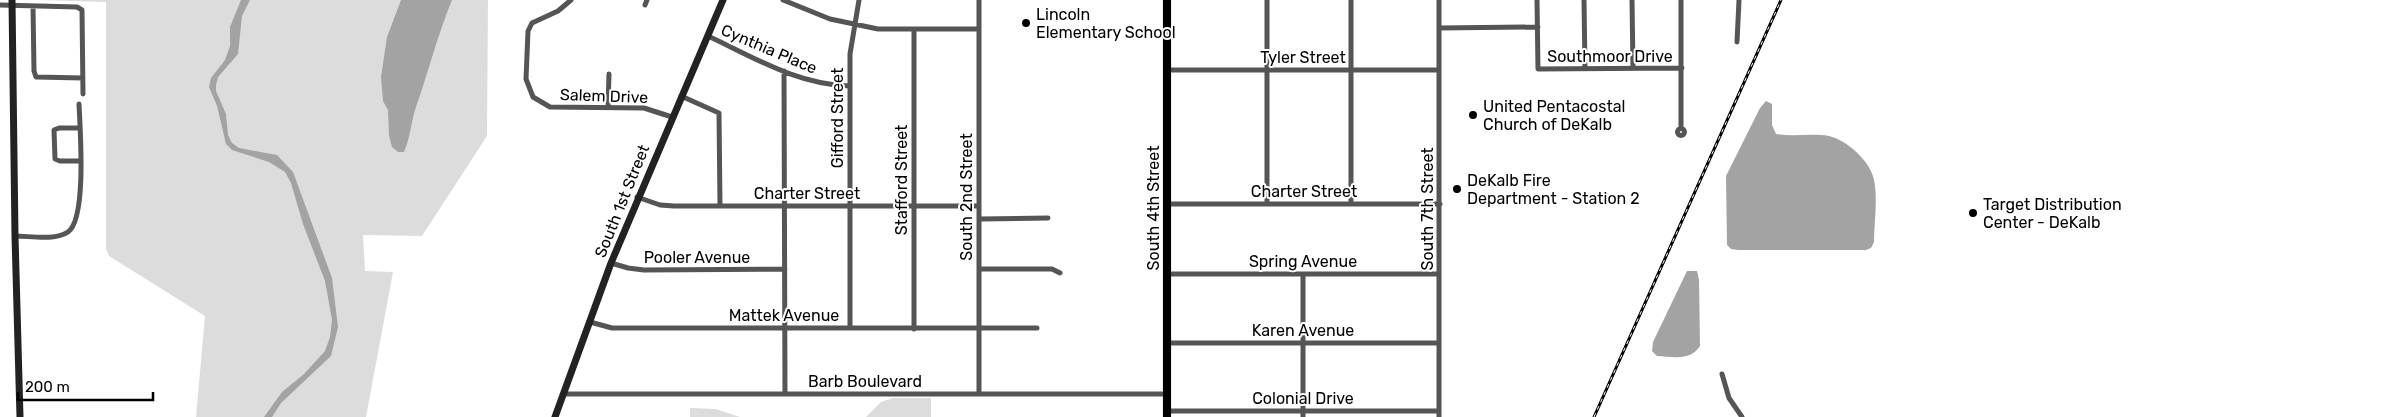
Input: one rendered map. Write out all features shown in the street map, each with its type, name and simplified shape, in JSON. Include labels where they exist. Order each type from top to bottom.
[{"type":"main road","name":"South 4th Street","points":[[1167,0],[1167,414]]},
{"type":"street","name":"Salem Drive","points":[[571,0],[558,12],[531,25],[526,37],[526,72],[531,94],[546,105],[558,108],[648,108],[672,117]]},
{"type":"street","name":"South 1st Street","points":[[555,417],[611,263],[723,0]]},
{"type":"street","points":[[783,0],[822,16],[853,25],[878,29],[979,29]]},
{"type":"street","name":"Gifford Street","points":[[850,328],[849,86],[853,25],[859,0]]},
{"type":"street","name":"South 2nd Street","points":[[978,0],[979,394]]},
{"type":"street","points":[[1267,0],[1267,204]]},
{"type":"street","points":[[1351,0],[1351,203]]},
{"type":"street","name":"South 7th Street","points":[[1439,0],[1439,414]]},
{"type":"street","points":[[1537,0],[1538,27]]},
{"type":"street","points":[[1584,0],[1585,69]]},
{"type":"street","points":[[1632,0],[1633,68]]},
{"type":"street","points":[[1681,0],[1681,128]]},
{"type":"street","points":[[1737,42],[1739,0]]},
{"type":"street","points":[[12,2],[15,236],[20,417]]},
{"type":"street","points":[[0,5],[12,2],[33,6],[77,7],[82,10],[83,94]]},
{"type":"street","points":[[33,6],[34,71],[36,77],[83,78]]},
{"type":"street","name":"Southmoor Drive","points":[[1439,28],[1538,27],[1538,69],[1682,68]]},
{"type":"street","name":"Stafford Street","points":[[914,30],[914,329]]},
{"type":"street","name":"Cynthia Place","points":[[708,36],[784,71],[820,84],[849,86]]},
{"type":"street","name":"Tyler Street","points":[[1167,70],[1439,70]]},
{"type":"street","points":[[784,71],[786,206],[785,394]]},
{"type":"street","points":[[608,108],[609,74]]},
{"type":"street","points":[[681,96],[719,113],[720,206]]},
{"type":"street","points":[[15,236],[56,236],[71,230],[78,210],[81,161],[79,104]]},
{"type":"street","points":[[80,128],[56,128],[52,135],[55,159],[60,161],[81,161]]},
{"type":"street","name":"Charter Street","points":[[638,197],[660,205],[978,206]]},
{"type":"street","name":"Charter Street","points":[[1168,204],[1440,204]]},
{"type":"street","points":[[979,219],[1048,218]]},
{"type":"street","name":"Pooler Avenue","points":[[611,263],[632,269],[644,270],[785,269]]},
{"type":"street","points":[[979,269],[1052,269],[1060,273]]},
{"type":"street","name":"Spring Avenue","points":[[1167,274],[1440,274]]},
{"type":"street","points":[[1303,274],[1303,414]]},
{"type":"street","name":"Mattek Avenue","points":[[590,322],[612,328],[1037,328]]},
{"type":"street","name":"Karen Avenue","points":[[1167,342],[1439,342]]},
{"type":"street","points":[[1722,374],[1729,398],[1742,417]]},
{"type":"street","name":"Barb Boulevard","points":[[563,394],[1167,394]]},
{"type":"street","name":"Colonial Drive","points":[[1167,414],[1439,414]]},
{"type":"shaded area","points":[[38,0],[488,0],[487,136],[422,236],[363,235],[365,271],[393,272],[366,417],[196,417],[205,316],[109,256],[106,249],[106,2]]},
{"type":"shaded area","points":[[241,0],[250,0],[242,16],[238,54],[218,77],[216,85],[216,91],[226,114],[228,135],[232,143],[239,148],[277,155],[293,172],[332,278],[338,327],[331,356],[281,403],[272,417],[264,417],[282,392],[304,374],[325,351],[330,337],[332,320],[325,281],[303,224],[291,183],[285,172],[269,162],[232,150],[226,144],[217,106],[209,87],[211,78],[225,60],[230,46],[230,27]]},
{"type":"shaded area","points":[[401,0],[452,0],[415,110],[404,152],[398,152],[392,147],[389,136],[388,110],[383,101],[381,77],[387,37]]},
{"type":"shaded area","points":[[1766,101],[1772,104],[1772,125],[1776,134],[1823,135],[1836,138],[1857,153],[1868,166],[1874,180],[1876,195],[1874,242],[1871,248],[1866,250],[1738,250],[1731,249],[1727,245],[1726,176],[1760,108]]},
{"type":"shaded area","points":[[1687,271],[1697,271],[1699,280],[1700,346],[1696,351],[1687,356],[1657,356],[1652,351],[1653,342]]},
{"type":"shaded area","points":[[893,398],[931,398],[931,417],[866,417],[881,402]]},
{"type":"shaded area","points":[[690,408],[716,409],[740,417],[690,417]]},
{"type":"railway","points":[[1594,417],[1781,0]]},
{"type":"place","name":"Lincoln Elementary School","points":[[1026,23]]},
{"type":"place","name":"United Pentacostal Church of DeKalb","points":[[1473,115]]},
{"type":"place","name":"DeKalb Fire Department - Station 2","points":[[1457,189]]},
{"type":"place","name":"Target Distribution Center - DeKalb","points":[[1973,213]]}]
